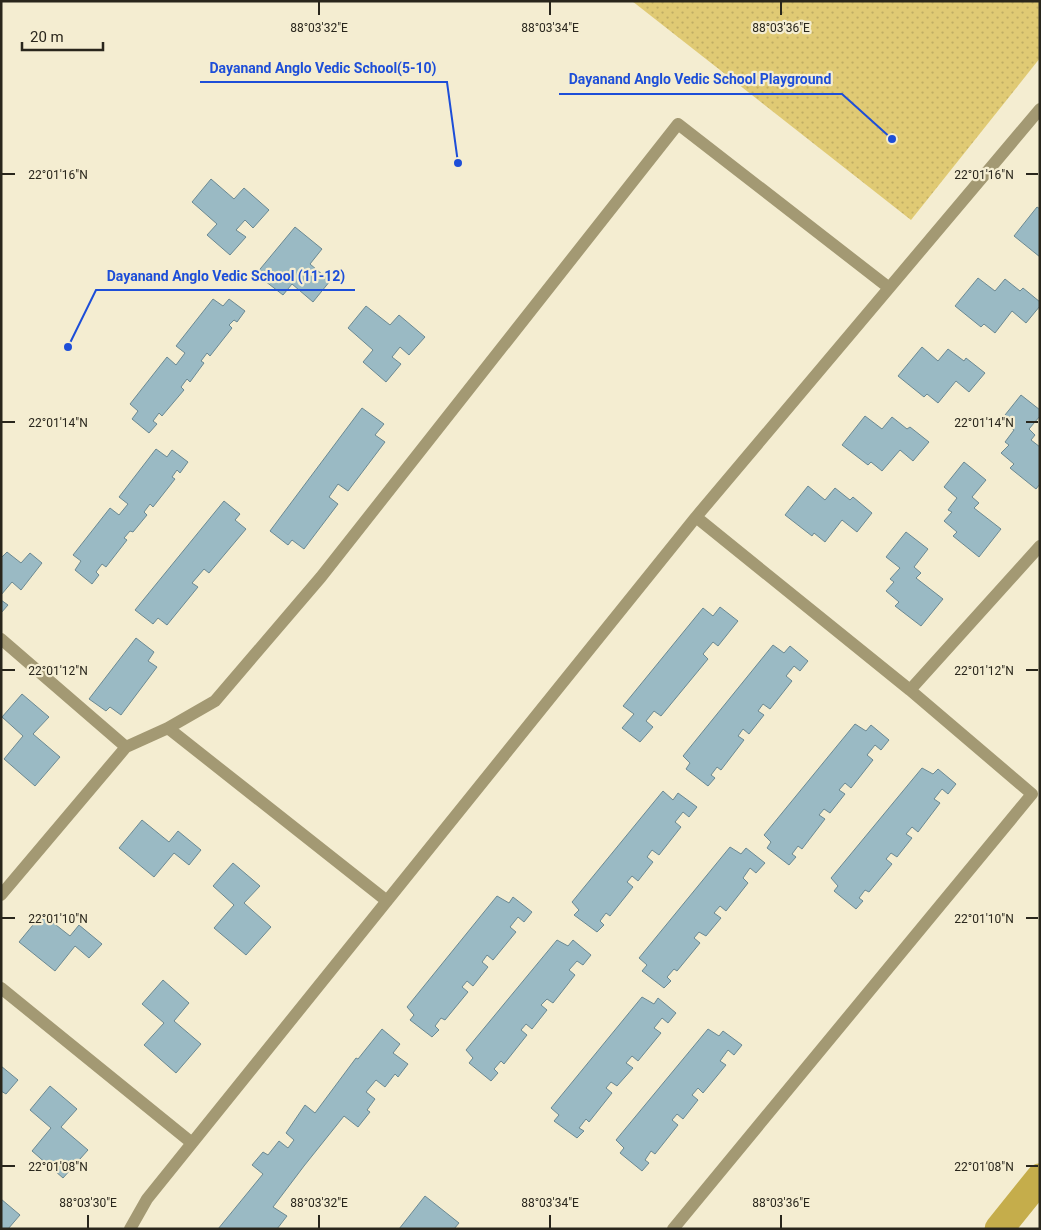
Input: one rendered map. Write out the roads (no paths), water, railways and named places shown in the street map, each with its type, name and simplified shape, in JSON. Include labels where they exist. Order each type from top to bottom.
[{"type":"street","points":[[130,1229],[146,1199],[696,517],[1040,109]]},
{"type":"street","points":[[1,895],[126,747],[168,728],[215,701],[315,584],[678,124],[888,287]]},
{"type":"street","points":[[673,1229],[1036,797],[910,690],[696,517]]},
{"type":"street","points":[[910,690],[1040,546]]},
{"type":"street","points":[[1,639],[126,747]]},
{"type":"street","points":[[168,728],[387,901]]},
{"type":"street","points":[[1,988],[192,1143]]},
{"type":"waterway","points":[[999,1229],[1040,1178]]},
{"type":"place","name":"Dayanand Anglo Vedic School Playground","points":[[892,139]]},
{"type":"place","name":"Dayanand Anglo Vedic School(5-10)","points":[[458,163]]},
{"type":"place","name":"Dayanand Anglo Vedic School (11-12)","points":[[68,347]]}]
